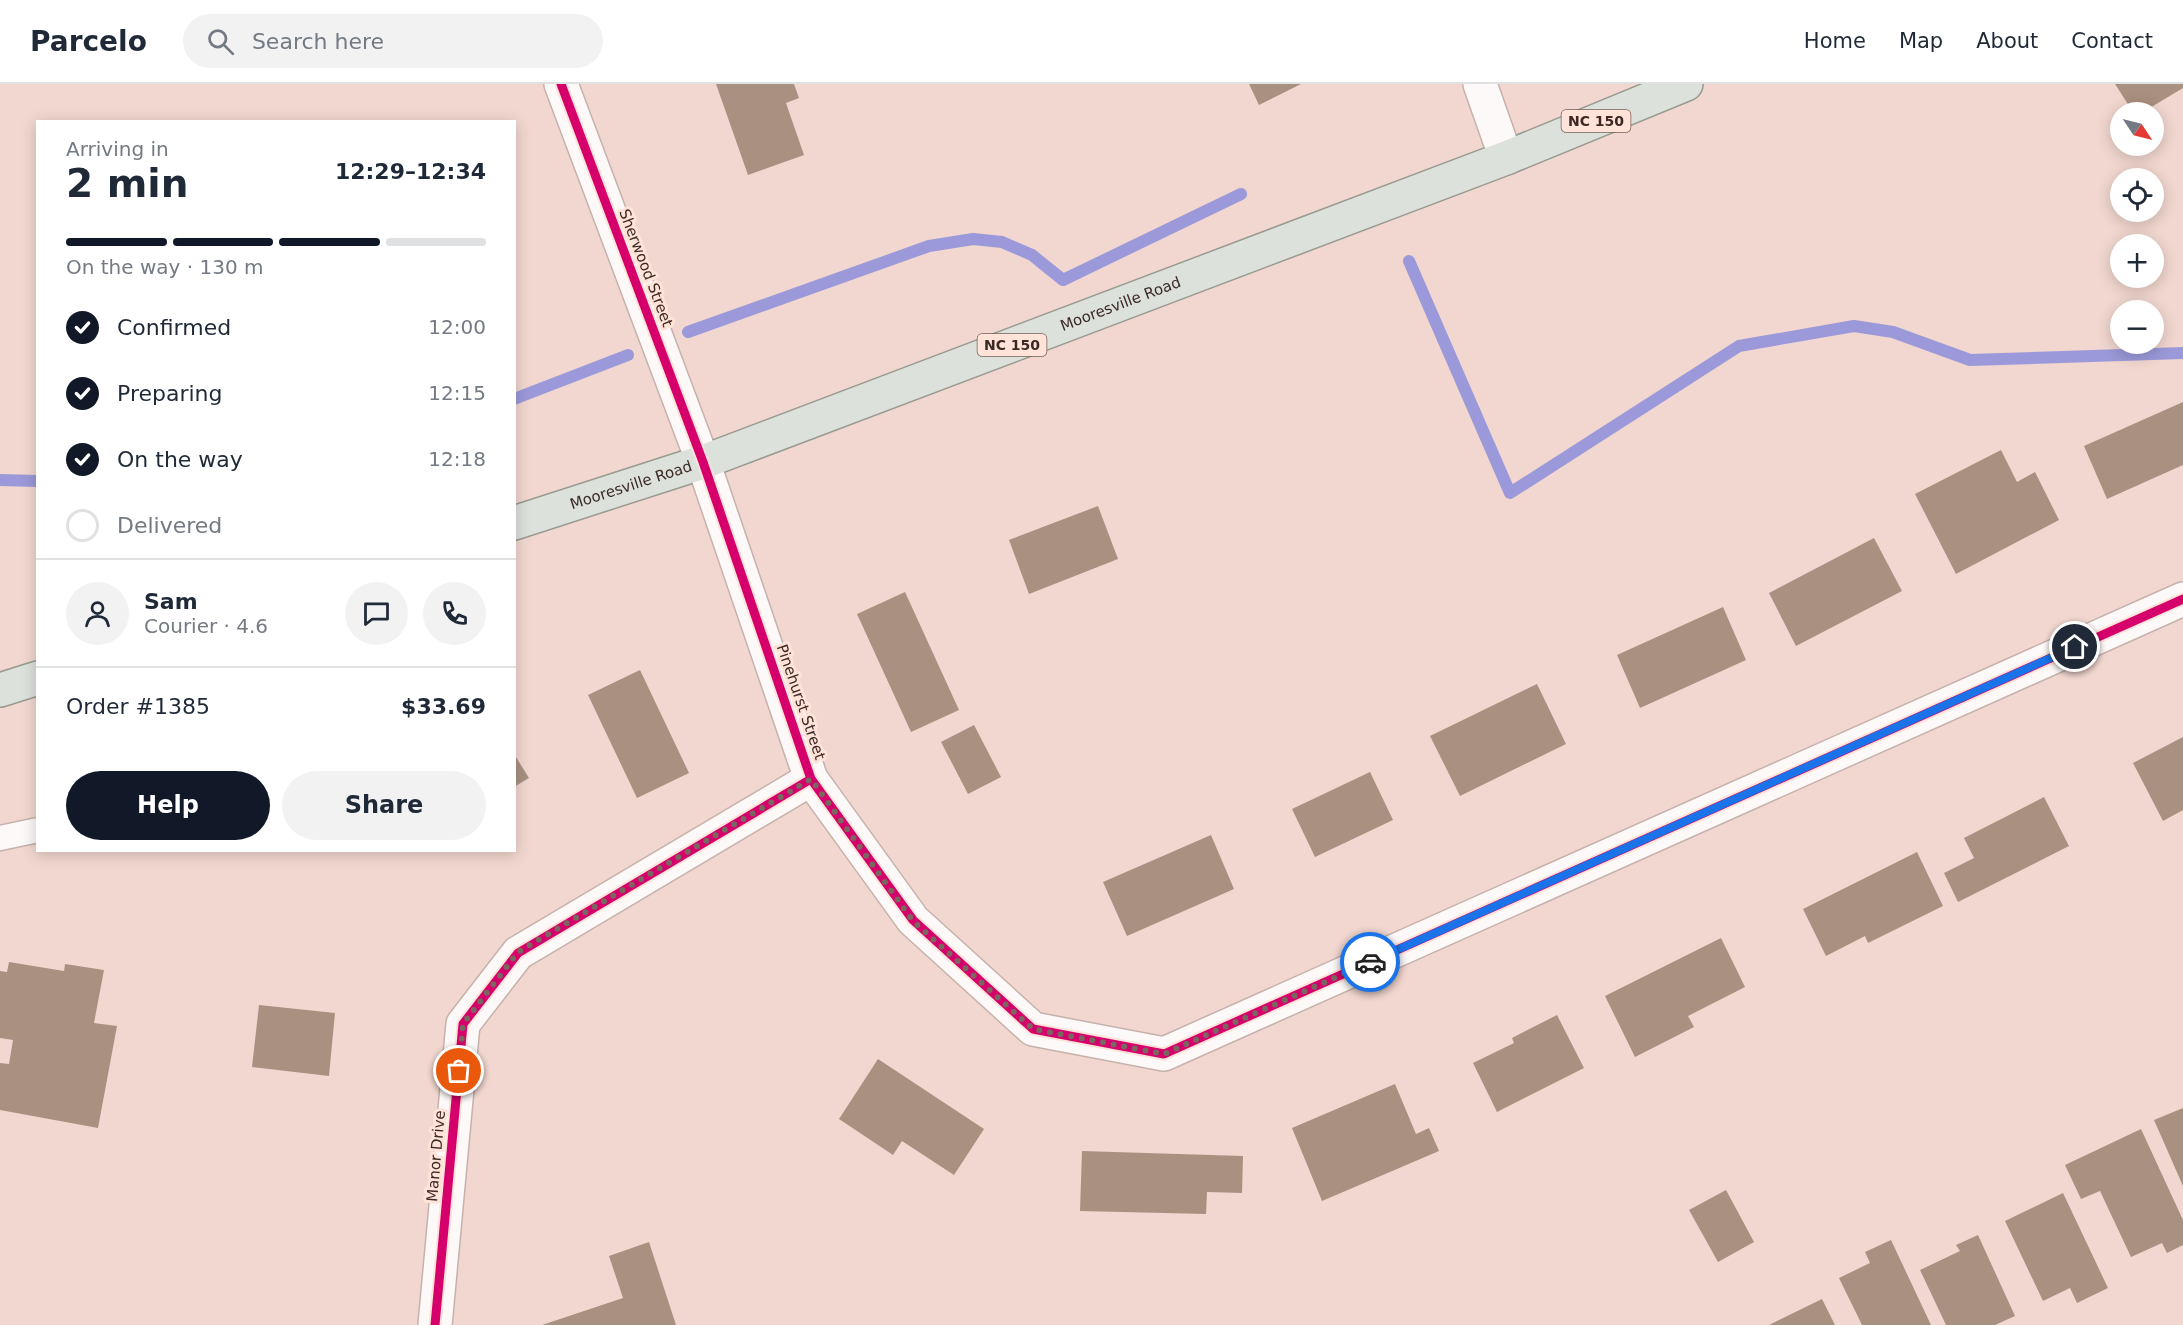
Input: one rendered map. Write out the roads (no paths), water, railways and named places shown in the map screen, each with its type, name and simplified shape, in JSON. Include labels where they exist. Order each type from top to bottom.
[{"type":"main road","name":"Mooresville Road","points":[[516,522],[703,462],[1506,158],[1686,84]]},
{"type":"main road","points":[[0,690],[36,679]]},
{"type":"street","name":"Sherwood Street","points":[[561,84],[703,462]]},
{"type":"street","points":[[1480,84],[1506,158]]},
{"type":"street","name":"Pinehurst Street","points":[[703,462],[811,779],[913,921],[1033,1029],[1164,1054],[2183,599]]},
{"type":"street","name":"Manor Drive","points":[[435,1325],[463,1024],[518,952],[811,779]]},
{"type":"lane","points":[[0,838],[36,830]]},
{"type":"waterway","points":[[688,332],[929,246],[973,239],[1002,242],[1032,255],[1063,280],[1241,194]]},
{"type":"waterway","points":[[1409,261],[1510,493],[1739,346],[1854,326],[1893,332],[1970,360],[2183,353]]},
{"type":"waterway","points":[[516,398],[628,355]]},
{"type":"waterway","points":[[0,480],[36,481]]}]
